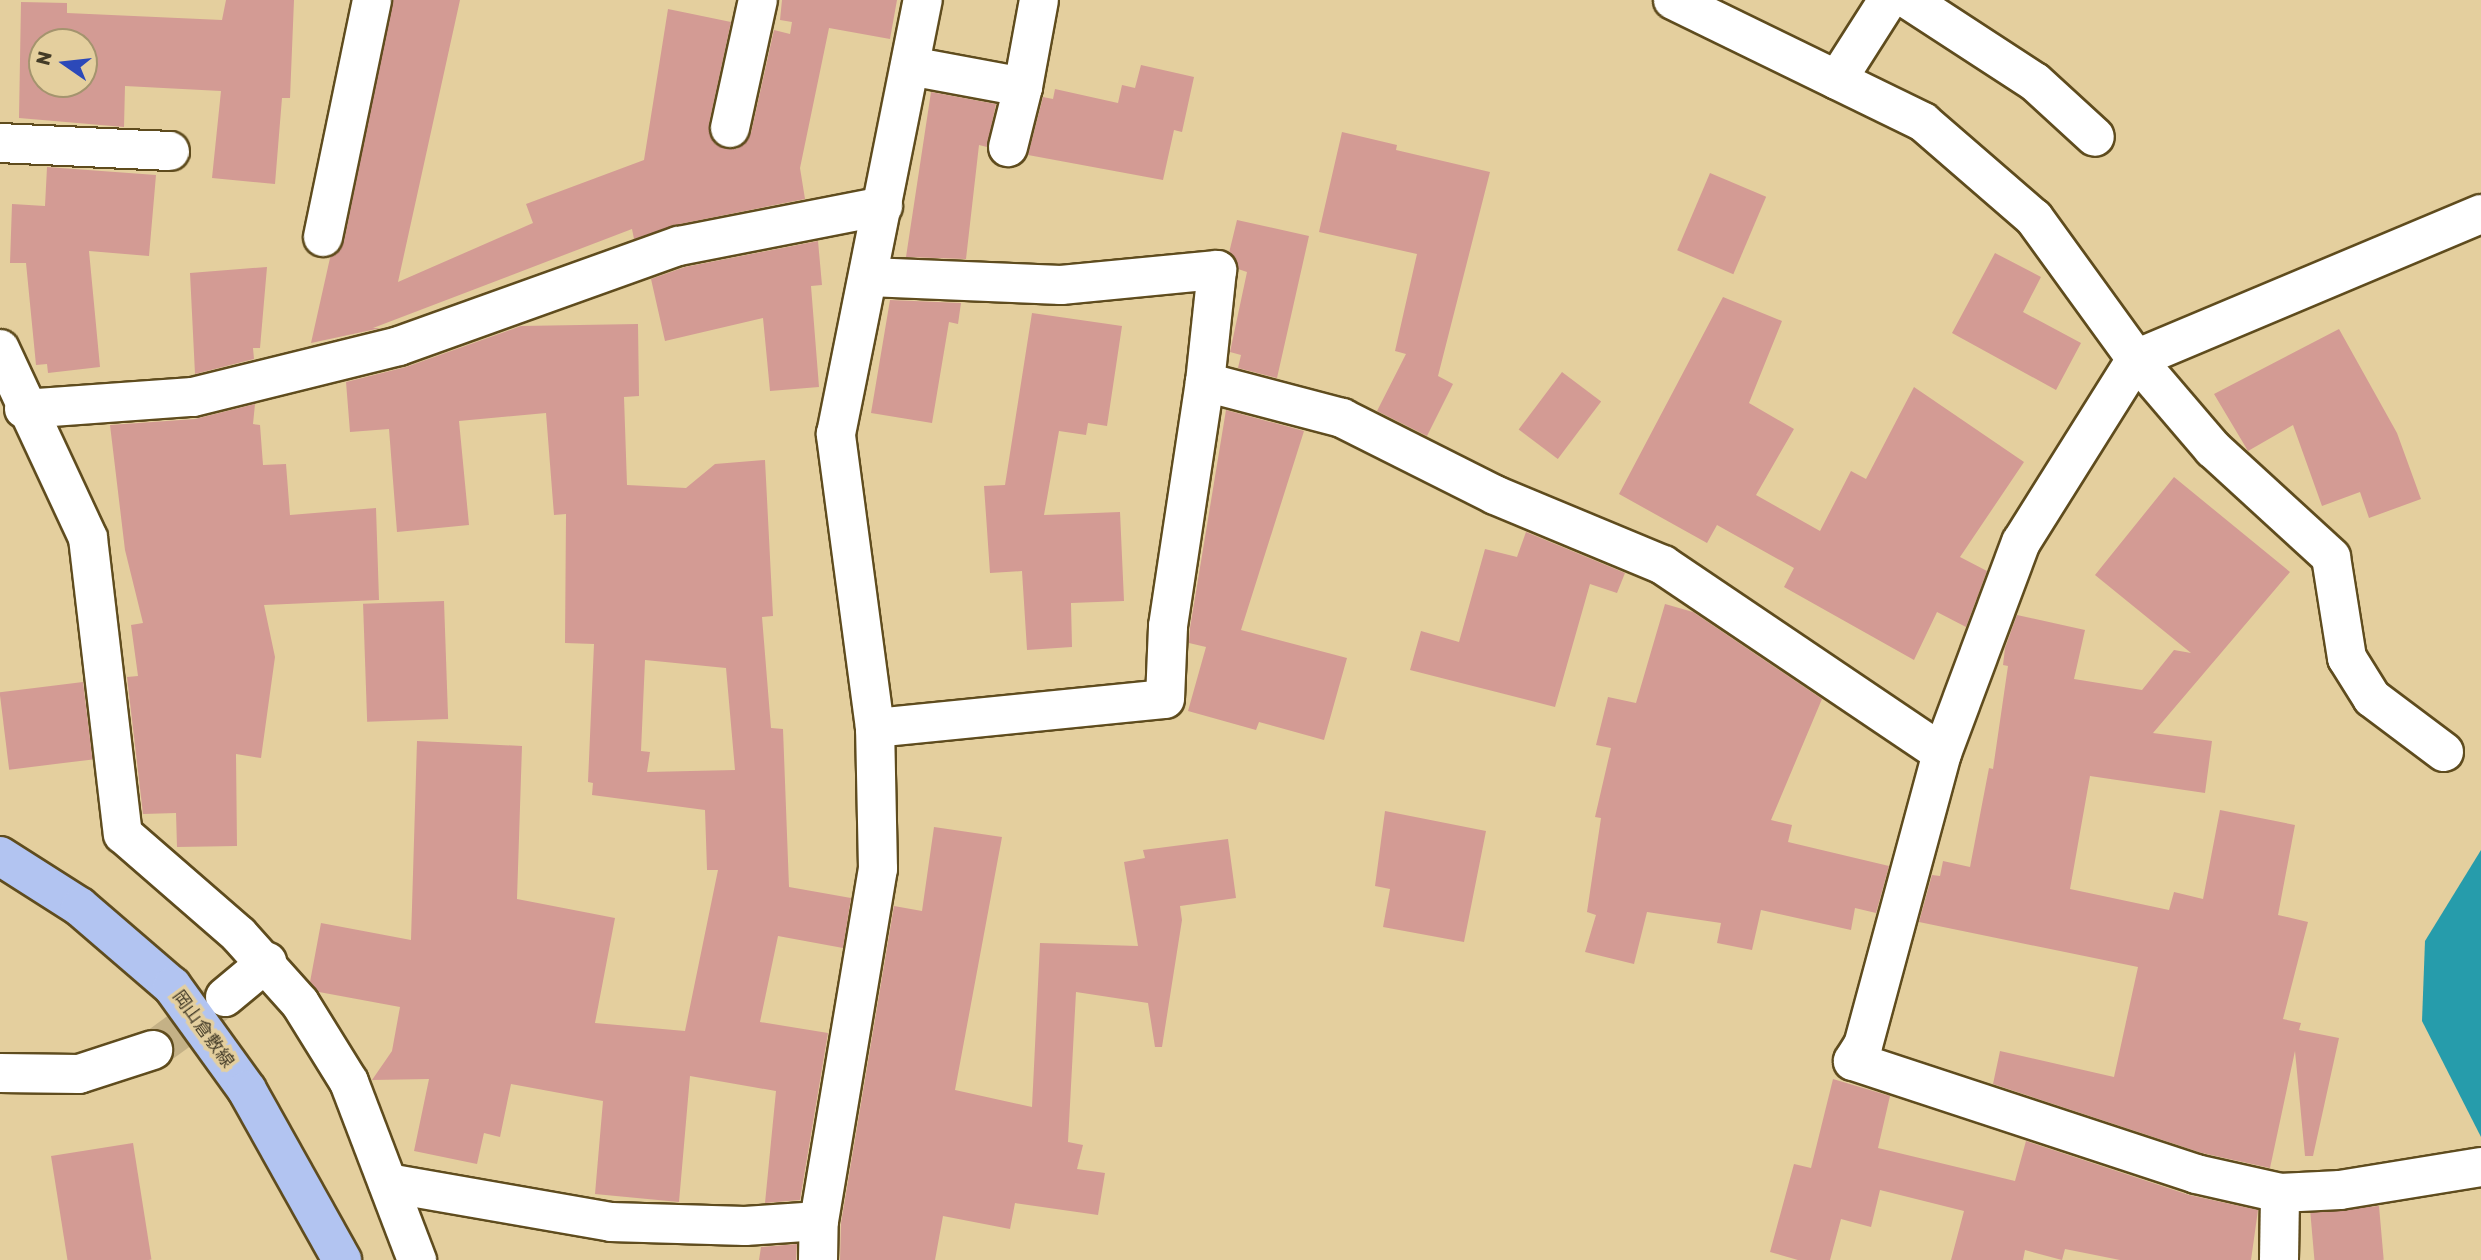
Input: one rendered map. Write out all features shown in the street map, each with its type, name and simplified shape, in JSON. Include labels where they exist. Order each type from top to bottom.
[{"type":"main road","name":"岡山倉敷線","points":[[0,856],[80,907],[172,986],[247,1090],[342,1260]]},
{"type":"street","points":[[323,237],[372,0]]},
{"type":"street","points":[[730,128],[758,0]]},
{"type":"street","points":[[818,1260],[818,1221],[878,869],[875,728],[836,434],[923,0]]},
{"type":"street","points":[[1008,147],[1023,87],[1039,0]]},
{"type":"street","points":[[1673,0],[1923,122],[2034,218],[2136,359],[2213,449],[2331,557],[2347,658],[2372,698],[2444,752]]},
{"type":"street","points":[[1837,80],[1888,0]]},
{"type":"street","points":[[1909,0],[2035,82],[2095,137]]},
{"type":"street","points":[[910,66],[1023,87]]},
{"type":"street","points":[[0,143],[170,151]]},
{"type":"street","points":[[24,409],[193,397],[399,346],[679,246],[883,206]]},
{"type":"street","points":[[2481,214],[2136,359],[2021,542],[1942,753],[1863,1045],[1853,1061],[2196,1174],[2280,1193],[2340,1190],[2481,1167]]},
{"type":"street","points":[[869,277],[1061,285],[1217,270],[1205,382],[1168,626],[1165,699],[875,728]]},
{"type":"street","points":[[0,349],[24,409],[73,499],[88,538],[123,834],[267,962],[300,1003],[349,1082],[417,1260]]},
{"type":"street","points":[[1205,382],[1342,418],[1495,495],[1663,565],[1942,753]]},
{"type":"street","points":[[225,997],[267,962]]},
{"type":"street","points":[[0,1073],[79,1074],[153,1050]]},
{"type":"street","points":[[388,1183],[611,1222],[745,1226],[818,1221]]},
{"type":"street","points":[[2279,1260],[2280,1193]]},
{"type":"water","points":[[2481,850],[2481,1137],[2422,1021],[2425,941]]},
{"type":"building","points":[[226,0],[294,0],[290,98],[282,98],[275,184],[212,178],[221,91],[125,86],[124,127],[19,118],[21,2],[67,3],[67,13],[222,20]]},
{"type":"building","points":[[393,0],[460,0],[398,282],[533,223],[526,204],[644,160],[668,9],[731,22],[709,124],[715,144],[726,149],[737,149],[751,133],[774,30],[790,34],[792,22],[780,20],[782,0],[897,0],[890,39],[829,28],[800,168],[805,199],[675,225],[634,239],[632,229],[373,328],[381,328],[311,343],[330,258],[344,241]]},
{"type":"building","points":[[1141,65],[1194,77],[1182,132],[1174,130],[1163,180],[1028,155],[1043,97],[1053,99],[1055,89],[1118,103],[1122,85],[1135,88]]},
{"type":"building","points":[[931,92],[996,104],[987,147],[979,145],[966,259],[906,257]]},
{"type":"building","points":[[1342,132],[1397,145],[1396,150],[1490,172],[1438,376],[1453,384],[1427,436],[1377,411],[1406,354],[1395,351],[1417,254],[1319,232]]},
{"type":"building","points":[[47,167],[156,175],[149,256],[89,251],[100,367],[48,373],[47,364],[36,365],[26,263],[10,263],[12,204],[45,206]]},
{"type":"building","points":[[1710,173],[1766,197],[1733,274],[1677,250]]},
{"type":"building","points":[[1237,220],[1309,236],[1277,378],[1238,368],[1241,355],[1230,352],[1247,272],[1238,269],[1229,253]]},
{"type":"building","points":[[818,241],[822,285],[811,286],[819,387],[770,391],[763,318],[665,341],[651,279],[685,267]]},
{"type":"building","points":[[1995,253],[2041,277],[2023,312],[2081,343],[2056,390],[1952,333]]},
{"type":"building","points":[[267,267],[260,348],[253,348],[254,359],[195,374],[190,273]]},
{"type":"building","points":[[1723,297],[1782,321],[1749,403],[1794,429],[1756,495],[1820,531],[1851,471],[1866,479],[1914,387],[2024,462],[1960,557],[1987,571],[1966,627],[1937,612],[1914,660],[1784,587],[1794,568],[1717,525],[1707,543],[1619,494]]},
{"type":"building","points":[[890,300],[961,303],[958,324],[949,322],[932,423],[871,413]]},
{"type":"building","points":[[1032,313],[1122,326],[1107,426],[1088,423],[1086,435],[1059,431],[1044,515],[1120,512],[1124,601],[1071,603],[1072,647],[1027,650],[1022,571],[990,573],[984,486],[1005,485]]},
{"type":"building","points":[[638,324],[639,396],[624,397],[627,485],[686,488],[715,464],[765,460],[773,616],[762,617],[771,728],[783,729],[789,887],[851,898],[843,948],[778,936],[760,1022],[828,1033],[800,1200],[765,1203],[776,1091],[690,1076],[679,1202],[595,1194],[603,1101],[511,1084],[500,1137],[484,1133],[477,1164],[414,1151],[429,1079],[372,1080],[392,1051],[400,1007],[319,992],[310,982],[321,923],[411,940],[417,741],[522,746],[517,899],[615,918],[595,1023],[685,1031],[718,870],[707,870],[705,810],[592,795],[593,783],[588,782],[594,644],[565,643],[566,514],[554,515],[546,413],[459,421],[469,525],[397,532],[389,429],[350,432],[346,382],[406,367],[521,326]],"holes":[[[645,660],[726,668],[735,770],[647,772],[650,752],[641,751]]]},
{"type":"building","points":[[2339,329],[2397,433],[2421,499],[2369,518],[2360,492],[2322,506],[2293,425],[2248,451],[2214,394]]},
{"type":"building","points":[[1562,372],[1601,401],[1558,459],[1519,430]]},
{"type":"building","points":[[255,404],[253,424],[260,425],[263,465],[286,464],[290,515],[376,508],[379,600],[264,605],[275,657],[261,758],[236,754],[237,846],[177,847],[176,813],[143,814],[127,677],[138,676],[131,625],[143,623],[125,550],[110,425],[195,419]]},
{"type":"building","points":[[1226,410],[1304,431],[1241,630],[1347,658],[1324,740],[1259,722],[1256,730],[1188,711],[1206,647],[1189,643],[1190,628]]},
{"type":"building","points":[[2174,477],[2290,572],[2153,733],[2212,741],[2205,793],[2090,776],[2070,889],[2169,910],[2174,892],[2203,899],[2220,810],[2295,825],[2278,915],[2308,922],[2283,1019],[2301,1023],[2299,1030],[2339,1038],[2313,1156],[2305,1156],[2295,1051],[2270,1168],[2202,1153],[1993,1084],[2000,1051],[2114,1077],[2138,967],[1919,922],[1932,875],[1940,876],[1943,861],[1970,867],[1989,768],[1993,769],[2008,666],[2003,665],[2005,648],[2017,615],[2085,630],[2074,679],[2142,690],[2174,650],[2191,653],[2095,575]]},
{"type":"building","points":[[1526,532],[1625,573],[1617,593],[1590,584],[1555,707],[1410,670],[1421,631],[1459,642],[1485,549],[1517,557]]},
{"type":"building","points":[[444,601],[448,719],[367,722],[363,604]]},
{"type":"building","points":[[1665,604],[1693,612],[1822,699],[1771,820],[1792,825],[1788,842],[1889,866],[1876,913],[1855,908],[1851,930],[1761,910],[1752,950],[1717,943],[1721,923],[1647,912],[1634,964],[1585,952],[1596,915],[1587,912],[1601,818],[1595,817],[1611,748],[1596,745],[1608,697],[1636,703]]},
{"type":"building","points":[[83,682],[93,759],[9,770],[0,692]]},
{"type":"building","points":[[1385,811],[1486,831],[1464,942],[1383,927],[1390,889],[1375,886]]},
{"type":"building","points":[[934,827],[1002,837],[955,1090],[1032,1107],[1040,943],[1138,946],[1124,862],[1145,858],[1143,850],[1228,839],[1236,898],[1180,906],[1182,920],[1162,1047],[1155,1047],[1148,1003],[1076,992],[1068,1142],[1083,1145],[1077,1169],[1105,1173],[1098,1215],[1015,1203],[1010,1229],[943,1216],[935,1260],[840,1260],[841,1223],[894,906],[922,911]]},
{"type":"building","points":[[1833,1079],[1890,1096],[1878,1148],[2015,1181],[2026,1141],[2189,1195],[2258,1210],[2251,1260],[2120,1260],[2065,1249],[2062,1260],[2025,1250],[2023,1260],[1951,1260],[1964,1211],[1880,1190],[1871,1227],[1841,1219],[1830,1260],[1798,1260],[1770,1252],[1794,1164],[1811,1168]]},
{"type":"building","points":[[133,1143],[151,1260],[67,1260],[51,1156]]},
{"type":"building","points":[[2379,1206],[2384,1260],[2314,1260],[2310,1212]]},
{"type":"building","points":[[797,1244],[796,1260],[759,1260],[761,1247]]},
{"type":"tunnel","points":[[153,1050],[223,999]]}]
